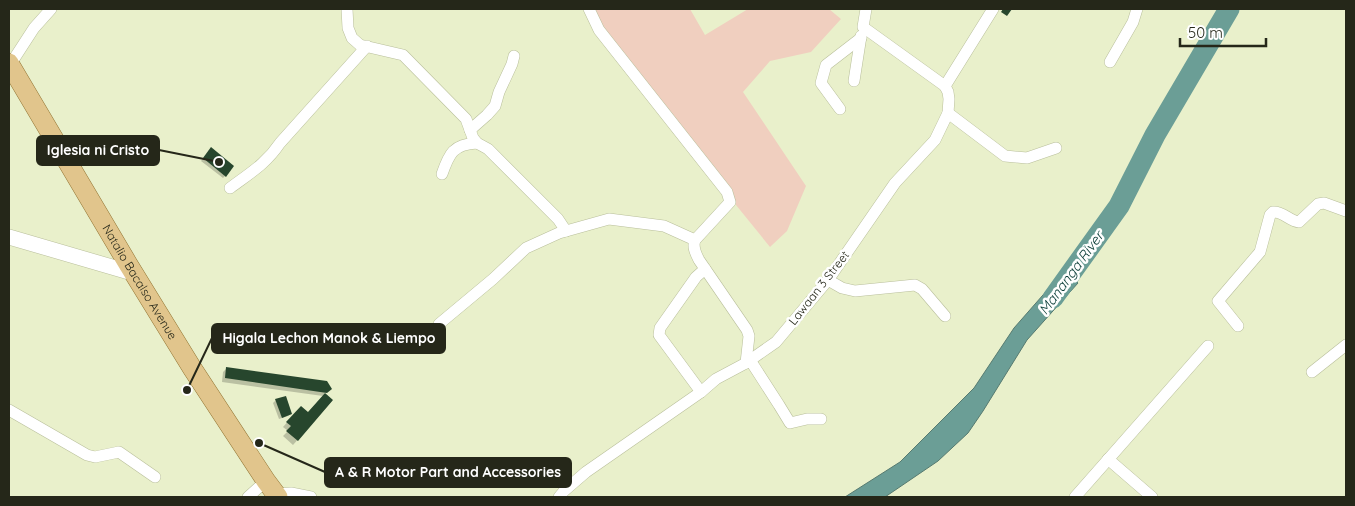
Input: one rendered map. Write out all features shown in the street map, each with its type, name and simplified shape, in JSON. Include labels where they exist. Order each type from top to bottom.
[{"type":"main road","name":"Natalio Bacalso Avenue","points":[[9,64],[192,368],[273,491]]},
{"type":"street","points":[[9,64],[34,28],[51,9]]},
{"type":"street","points":[[346,9],[348,28],[352,38],[360,45],[403,55],[466,119],[477,143],[488,149],[558,219],[566,231]]},
{"type":"street","points":[[589,9],[599,30],[727,192],[730,202],[695,240],[695,252],[747,330],[749,336],[748,361],[790,423],[807,419],[821,420]]},
{"type":"street","points":[[854,82],[866,9]]},
{"type":"street","points":[[862,32],[945,86],[993,9]]},
{"type":"street","points":[[1110,62],[1133,22],[1137,9]]},
{"type":"street","points":[[840,109],[821,83],[826,65],[862,32]]},
{"type":"street","points":[[230,188],[272,155],[280,143],[367,46]]},
{"type":"street","points":[[470,130],[495,106],[514,56]]},
{"type":"street","name":"Lawaan 3 Street","points":[[559,497],[564,490],[586,472],[701,392],[716,379],[776,342],[828,280],[895,183],[935,140],[948,113],[949,99],[945,86]]},
{"type":"street","points":[[948,113],[1005,156],[1028,158],[1056,148]]},
{"type":"street","points":[[442,174],[448,156],[455,149],[467,144],[477,143]]},
{"type":"street","points":[[1238,326],[1218,301],[1260,252],[1270,215],[1278,211],[1294,222],[1298,222],[1318,204],[1324,203],[1346,211]]},
{"type":"street","points":[[439,324],[493,279],[526,248],[559,232],[609,219],[664,226],[695,240]]},
{"type":"street","points":[[9,237],[136,274]]},
{"type":"street","points":[[701,392],[659,334],[660,328],[696,277],[705,269]]},
{"type":"street","points":[[828,280],[842,288],[855,291],[916,286],[922,289],[945,316]]},
{"type":"street","points":[[1312,372],[1346,345]]},
{"type":"street","points":[[1075,497],[1208,346]]},
{"type":"street","points":[[9,410],[87,455],[95,457],[119,452],[156,478]]},
{"type":"street","points":[[1108,459],[1152,497]]},
{"type":"street","points":[[248,497],[273,491],[311,497]]},
{"type":"shaded area","points":[[587,9],[690,9],[705,35],[748,9],[829,9],[841,19],[811,52],[770,61],[743,92],[806,186],[787,231],[770,247],[602,40]]},
{"type":"water","points":[[1064,271],[1078,283],[1027,340],[968,433],[938,461],[885,497],[845,497],[900,462],[974,388],[1014,328]]},
{"type":"building","points":[[1003,9],[1012,9],[1007,16],[1001,12]]},
{"type":"building","points":[[211,147],[234,166],[226,177],[203,158]]},
{"type":"building","points":[[226,367],[327,381],[332,389],[327,393],[225,378]]},
{"type":"building","points":[[325,393],[333,400],[298,441],[286,431],[291,426],[286,422],[301,406],[308,412]]},
{"type":"building","points":[[286,396],[292,414],[282,418],[275,399]]},
{"type":"waterway","name":"Mananga River","points":[[1053,298],[1119,206],[1155,135],[1229,9]]},
{"type":"place","name":"Iglesia ni Cristo","points":[[219,162]]},
{"type":"place","name":"Higala Lechon Manok & Liempo","points":[[187,390]]},
{"type":"place","name":"A & R Motor Part and Accessories","points":[[259,443]]}]
